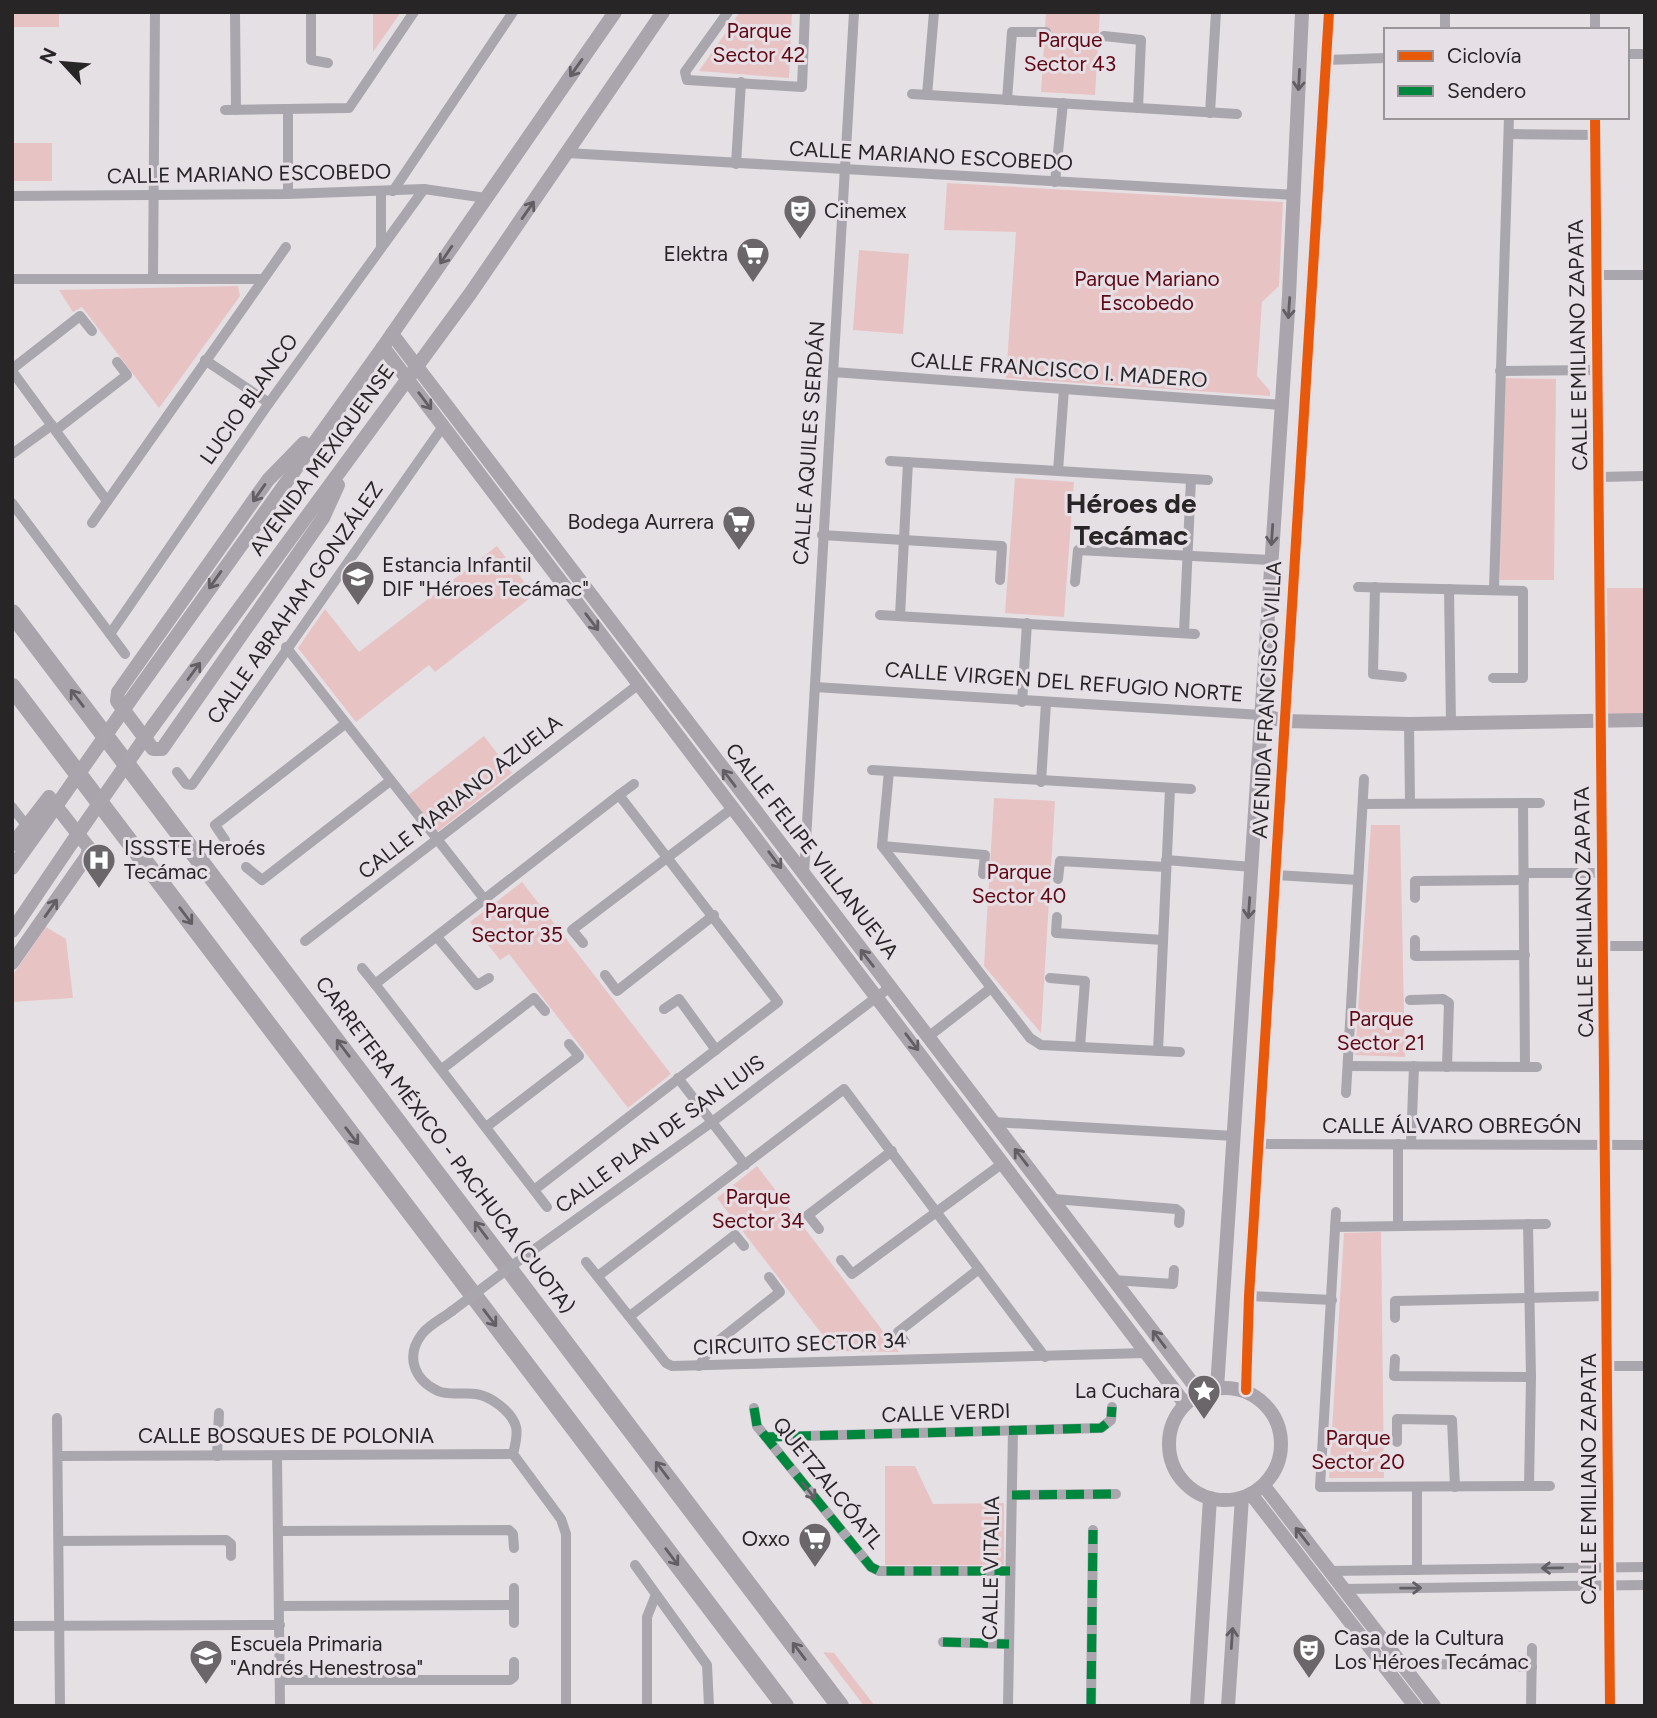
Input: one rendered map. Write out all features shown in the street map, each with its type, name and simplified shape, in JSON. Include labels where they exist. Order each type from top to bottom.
[{"type":"highway","name":"CARRETERA MÉXICO - PACHUCA (CUOTA)","points":[[12,613],[841,1706]]},
{"type":"highway","points":[[12,687],[785,1706]]},
{"type":"main road","name":"AVENIDA MEXIQUENSE","points":[[12,868],[338,406],[383,347],[615,12]]},
{"type":"main road","name":"AVENIDA MEXIQUENSE","points":[[12,931],[153,726],[408,378],[663,12]]},
{"type":"main road","name":"AVENIDA FRANCISCO VILLA","points":[[1217,1388],[1282,405],[1302,12]]},
{"type":"main road","name":"AVENIDA FRANCISCO VILLA","points":[[1246,1390],[1258,1144],[1329,12]]},
{"type":"main road","name":"CALLE FELIPE VILLANUEVA","points":[[392,334],[751,817],[877,996],[1185,1405]]},
{"type":"main road","name":"CALLE FELIPE VILLANUEVA","points":[[383,347],[734,807],[751,817],[804,876],[1200,1393]]},
{"type":"main road","points":[[338,406],[268,480],[118,692],[117,701],[153,749],[162,749],[323,518],[349,458]]},
{"type":"main road","name":"CALLE VIRGEN DEL REFUGIO NORTE","points":[[1261,715],[1284,721],[1409,724],[1645,720]]},
{"type":"main road","points":[[12,845],[49,797],[89,848],[89,852],[12,963]]},
{"type":"main road","points":[[1217,1388],[1246,1390],[1262,1400],[1275,1415],[1281,1433],[1282,1452],[1275,1470],[1252,1492],[1210,1498],[1185,1484],[1171,1459],[1171,1430],[1185,1405],[1200,1393],[1217,1388]]},
{"type":"main road","points":[[1252,1492],[1329,1571],[1434,1706]]},
{"type":"main road","points":[[1228,1706],[1252,1492]]},
{"type":"main road","points":[[1252,1492],[1415,1706]]},
{"type":"main road","points":[[1197,1706],[1210,1498]]},
{"type":"street","points":[[153,279],[155,12]]},
{"type":"street","points":[[235,12],[230,110],[349,108],[414,12]]},
{"type":"street","points":[[311,12],[311,60],[328,63]]},
{"type":"street","points":[[728,12],[684,77],[802,87],[805,12]]},
{"type":"street","name":"CALLE AQUILES SERDÁN","points":[[804,876],[854,12]]},
{"type":"street","points":[[927,95],[934,12]]},
{"type":"street","points":[[1210,113],[1216,12]]},
{"type":"street","points":[[393,191],[510,13]]},
{"type":"street","points":[[1007,100],[1012,32],[1046,32]]},
{"type":"street","points":[[1104,36],[1141,40],[1138,108]]},
{"type":"street","points":[[1326,60],[1384,58]]},
{"type":"street","points":[[736,164],[741,82]]},
{"type":"street","points":[[912,94],[1237,114]]},
{"type":"street","points":[[1055,182],[1063,103]]},
{"type":"street","points":[[288,110],[288,194]]},
{"type":"street","points":[[1494,589],[1509,119]]},
{"type":"street","name":"CALLE EMILIANO ZAPATA","points":[[1595,119],[1606,946],[1610,1706]]},
{"type":"street","points":[[1510,134],[1595,135]]},
{"type":"street","name":"CALLE MARIANO ESCOBEDO","points":[[567,153],[1294,195]]},
{"type":"street","name":"CALLE MARIANO ESCOBEDO","points":[[12,196],[288,194],[424,189],[486,198]]},
{"type":"street","name":"LUCIO BLANCO","points":[[110,634],[269,402],[424,189]]},
{"type":"street","points":[[381,191],[381,248]]},
{"type":"street","points":[[92,523],[286,247]]},
{"type":"street","points":[[1597,275],[1645,275]]},
{"type":"street","points":[[12,279],[263,279]]},
{"type":"street","points":[[92,331],[80,316],[12,370],[107,501]]},
{"type":"street","points":[[205,360],[269,402]]},
{"type":"street","points":[[12,454],[127,375],[117,362]]},
{"type":"street","points":[[1500,371],[1597,370]]},
{"type":"street","name":"CALLE FRANCISCO I. MADERO","points":[[833,372],[1282,405]]},
{"type":"street","points":[[1058,471],[1064,389]]},
{"type":"street","name":"CALLE ABRAHAM GONZÁLEZ","points":[[177,772],[186,784],[192,785],[286,647],[444,425]]},
{"type":"street","points":[[890,461],[1208,480]]},
{"type":"street","points":[[900,615],[908,462]]},
{"type":"street","points":[[1599,477],[1645,476]]},
{"type":"street","points":[[1184,633],[1191,479]]},
{"type":"street","points":[[12,503],[125,653]]},
{"type":"street","points":[[822,535],[1002,546],[1000,580]]},
{"type":"street","points":[[1075,582],[1078,550],[1270,560]]},
{"type":"street","points":[[1358,587],[1523,591],[1523,678],[1493,678]]},
{"type":"street","points":[[1375,587],[1373,674],[1402,677]]},
{"type":"street","points":[[1449,589],[1451,724]]},
{"type":"street","points":[[880,615],[1195,634]]},
{"type":"street","points":[[1022,702],[1027,623]]},
{"type":"street","points":[[286,647],[485,900]]},
{"type":"street","name":"CALLE MARIANO AZUELA","points":[[305,941],[639,684]]},
{"type":"street","name":"CALLE VIRGEN DEL REFUGIO NORTE","points":[[815,687],[1261,715]]},
{"type":"street","points":[[1041,782],[1046,703]]},
{"type":"street","points":[[225,840],[215,825],[345,724]]},
{"type":"street","points":[[1409,724],[1410,803]]},
{"type":"street","points":[[872,770],[1191,789]]},
{"type":"street","points":[[888,771],[882,846],[1030,1038],[1041,1045],[1180,1052]]},
{"type":"street","points":[[1346,1093],[1364,779]]},
{"type":"street","points":[[246,867],[261,880],[390,781]]},
{"type":"street","points":[[374,984],[634,784]]},
{"type":"street","points":[[1158,1051],[1170,789]]},
{"type":"street","points":[[534,1190],[778,1003],[619,795]]},
{"type":"street","points":[[1522,803],[1525,1067]]},
{"type":"street","points":[[1363,804],[1541,803]]},
{"type":"street","points":[[12,807],[26,825]]},
{"type":"street","points":[[583,943],[572,930],[734,807]]},
{"type":"street","points":[[882,846],[985,855],[983,874]]},
{"type":"street","points":[[1058,879],[1060,861],[1252,867]]},
{"type":"street","points":[[1415,898],[1415,881],[1604,873]]},
{"type":"street","points":[[1276,875],[1358,880]]},
{"type":"street","points":[[605,975],[617,991],[713,915]]},
{"type":"street","points":[[1057,917],[1056,933],[1163,940]]},
{"type":"street","points":[[437,937],[477,985],[489,978]]},
{"type":"street","points":[[1415,940],[1415,956],[1525,955]]},
{"type":"street","points":[[1606,946],[1645,946]]},
{"type":"street","points":[[362,968],[547,1207]]},
{"type":"street","points":[[1050,978],[1084,982],[1080,1047]]},
{"type":"street","name":"CALLE PLAN DE SAN LUIS","points":[[513,1454],[516,1427],[510,1415],[490,1398],[478,1394],[440,1392],[422,1381],[413,1368],[412,1352],[423,1333],[890,988]]},
{"type":"street","points":[[928,1037],[991,988]]},
{"type":"street","points":[[442,1069],[534,998],[545,1011]]},
{"type":"street","points":[[664,1009],[679,999],[716,1050]]},
{"type":"street","points":[[1410,1000],[1443,999],[1449,1003],[1447,1067]]},
{"type":"street","points":[[486,1127],[579,1056],[569,1044]]},
{"type":"street","points":[[1348,1066],[1537,1067]]},
{"type":"street","points":[[1411,1144],[1414,1066]]},
{"type":"street","points":[[678,1078],[745,1165]]},
{"type":"street","points":[[598,1276],[844,1090],[1045,1357]]},
{"type":"street","points":[[993,1122],[1234,1136]]},
{"type":"street","name":"CALLE ÁLVARO OBREGÓN","points":[[1258,1144],[1645,1145]]},
{"type":"street","points":[[1398,1144],[1398,1226]]},
{"type":"street","points":[[819,1229],[808,1215],[892,1152]]},
{"type":"street","points":[[841,1260],[852,1273],[938,1213],[1003,1163]]},
{"type":"street","points":[[1054,1199],[1176,1209],[1180,1212],[1180,1223]]},
{"type":"street","points":[[1336,1212],[1320,1486],[1550,1486]]},
{"type":"street","points":[[1528,1224],[1531,1377],[1529,1486]]},
{"type":"street","points":[[1335,1227],[1546,1224]]},
{"type":"street","points":[[631,1316],[735,1235],[744,1246]]},
{"type":"street","name":"CIRCUITO SECTOR 34","points":[[586,1262],[666,1363],[699,1366],[1146,1353]]},
{"type":"street","points":[[905,1342],[899,1331],[979,1269]]},
{"type":"street","points":[[1113,1280],[1173,1284],[1174,1270]]},
{"type":"street","points":[[699,1366],[712,1346],[780,1292],[769,1277]]},
{"type":"street","points":[[1249,1296],[1332,1300]]},
{"type":"street","points":[[1395,1318],[1395,1301],[1608,1296]]},
{"type":"street","points":[[1395,1359],[1394,1376],[1531,1377]]},
{"type":"street","points":[[1607,1366],[1645,1366]]},
{"type":"street","name":"CALLE VERDI","points":[[766,1437],[1101,1428],[1111,1420],[1112,1407]]},
{"type":"street","name":"QUETZALCÓATL","points":[[754,1408],[757,1426],[871,1567],[879,1571],[1010,1571]]},
{"type":"street","points":[[217,1456],[219,1413]]},
{"type":"street","points":[[57,1418],[60,1706]]},
{"type":"street","points":[[1397,1441],[1397,1419],[1452,1420],[1455,1486]]},
{"type":"street","name":"CALLE VITALIA","points":[[1008,1706],[1013,1430]]},
{"type":"street","points":[[513,1454],[561,1519],[566,1534],[566,1706]]},
{"type":"street","name":"CALLE BOSQUES DE POLONIA","points":[[59,1456],[513,1454]]},
{"type":"street","points":[[277,1456],[280,1706]]},
{"type":"street","points":[[1417,1488],[1417,1570]]},
{"type":"street","points":[[1012,1495],[1116,1494]]},
{"type":"street","points":[[278,1531],[509,1530],[513,1534],[514,1548]]},
{"type":"street","points":[[1091,1706],[1093,1530]]},
{"type":"street","points":[[60,1541],[226,1540],[231,1544],[231,1556]]},
{"type":"street","points":[[635,1565],[655,1597],[707,1665],[709,1706]]},
{"type":"street","points":[[1329,1571],[1645,1567]]},
{"type":"street","points":[[1343,1589],[1645,1585]]},
{"type":"street","points":[[514,1587],[514,1623]]},
{"type":"street","points":[[647,1706],[647,1617],[655,1597]]},
{"type":"street","points":[[279,1606],[514,1605]]},
{"type":"street","points":[[12,1626],[280,1625]]},
{"type":"street","points":[[943,1642],[1009,1644]]},
{"type":"street","points":[[1531,1706],[1532,1648]]},
{"type":"street","points":[[280,1680],[510,1680],[514,1677],[514,1662]]},
{"type":"street","points":[[1401,1663],[1532,1667]]},
{"type":"green space","points":[[12,12],[59,12],[59,27],[12,27]]},
{"type":"green space","points":[[373,12],[401,12],[373,52]]},
{"type":"green space","name":"Parque Sector 42","points":[[740,12],[792,12],[789,78],[699,71]]},
{"type":"green space","name":"Parque Sector 43","points":[[1046,12],[1100,12],[1095,95],[1041,92]]},
{"type":"green space","points":[[12,143],[52,143],[52,181],[12,181]]},
{"type":"green space","name":"Parque Mariano Escobedo","points":[[947,183],[1283,202],[1279,286],[1262,302],[1257,376],[1270,391],[1270,396],[1006,378],[1016,232],[944,230]]},
{"type":"green space","points":[[859,250],[909,254],[903,334],[853,330]]},
{"type":"green space","points":[[238,286],[240,296],[159,408],[82,307],[73,312],[59,290]]},
{"type":"green space","points":[[1502,378],[1556,379],[1554,580],[1500,580]]},
{"type":"green space","points":[[1015,478],[1074,482],[1064,617],[1005,613]]},
{"type":"green space","points":[[497,546],[534,595],[435,672],[429,665],[356,722],[298,648],[325,609],[359,652]]},
{"type":"green space","points":[[1605,588],[1645,588],[1645,714],[1606,715]]},
{"type":"green space","points":[[484,736],[512,773],[436,833],[407,796]]},
{"type":"green space","name":"Parque Sector 40","points":[[994,798],[1055,801],[1041,1033],[984,966]]},
{"type":"green space","name":"Parque Sector 21","points":[[1371,825],[1400,825],[1405,1057],[1355,1055]]},
{"type":"green space","name":"Parque Sector 35","points":[[522,882],[671,1074],[628,1108],[509,954],[500,960],[470,922]]},
{"type":"green space","points":[[46,927],[66,939],[73,998],[12,1002],[12,976]]},
{"type":"green space","name":"Parque Sector 34","points":[[757,1166],[899,1352],[835,1351],[717,1198]]},
{"type":"green space","name":"Parque Sector 20","points":[[1381,1232],[1384,1478],[1329,1478],[1344,1233]]},
{"type":"green space","points":[[885,1466],[915,1466],[933,1504],[1004,1503],[1004,1565],[885,1565]]},
{"type":"green space","points":[[823,1652],[834,1653],[875,1706],[864,1706]]},
{"type":"marked path","points":[[766,1437],[1101,1428],[1111,1420],[1112,1407]]},
{"type":"marked path","points":[[754,1408],[757,1426],[871,1567],[879,1571],[1010,1571]]},
{"type":"marked path","points":[[1012,1495],[1116,1494]]},
{"type":"marked path","points":[[1091,1706],[1093,1530]]},
{"type":"marked path","points":[[943,1642],[1009,1644]]},
{"type":"cycle path","points":[[1246,1390],[1249,1296],[1329,12]]},
{"type":"cycle path","points":[[1595,119],[1610,1706]]},
{"type":"place","name":"Cinemex","points":[[800,241]]},
{"type":"place","name":"Elektra","points":[[753,284]]},
{"type":"place","name":"Bodega Aurrera","points":[[739,552]]},
{"type":"place","name":"Estancia Infantil DIF \"Héroes Tecámac\"","points":[[358,607]]},
{"type":"place","name":"ISSSTE Heroés Tecámac","points":[[99,890]]},
{"type":"place","name":"La Cuchara","points":[[1204,1421]]},
{"type":"place","name":"Oxxo","points":[[815,1569]]},
{"type":"place","name":"Casa de la Cultura Los Héroes Tecámac","points":[[1309,1680]]},
{"type":"place","name":"Escuela Primaria \"Andrés Henestrosa\"","points":[[206,1686]]},
{"type":"district","name":"Héroes de Tecámac","points":[[1131,519]]}]
